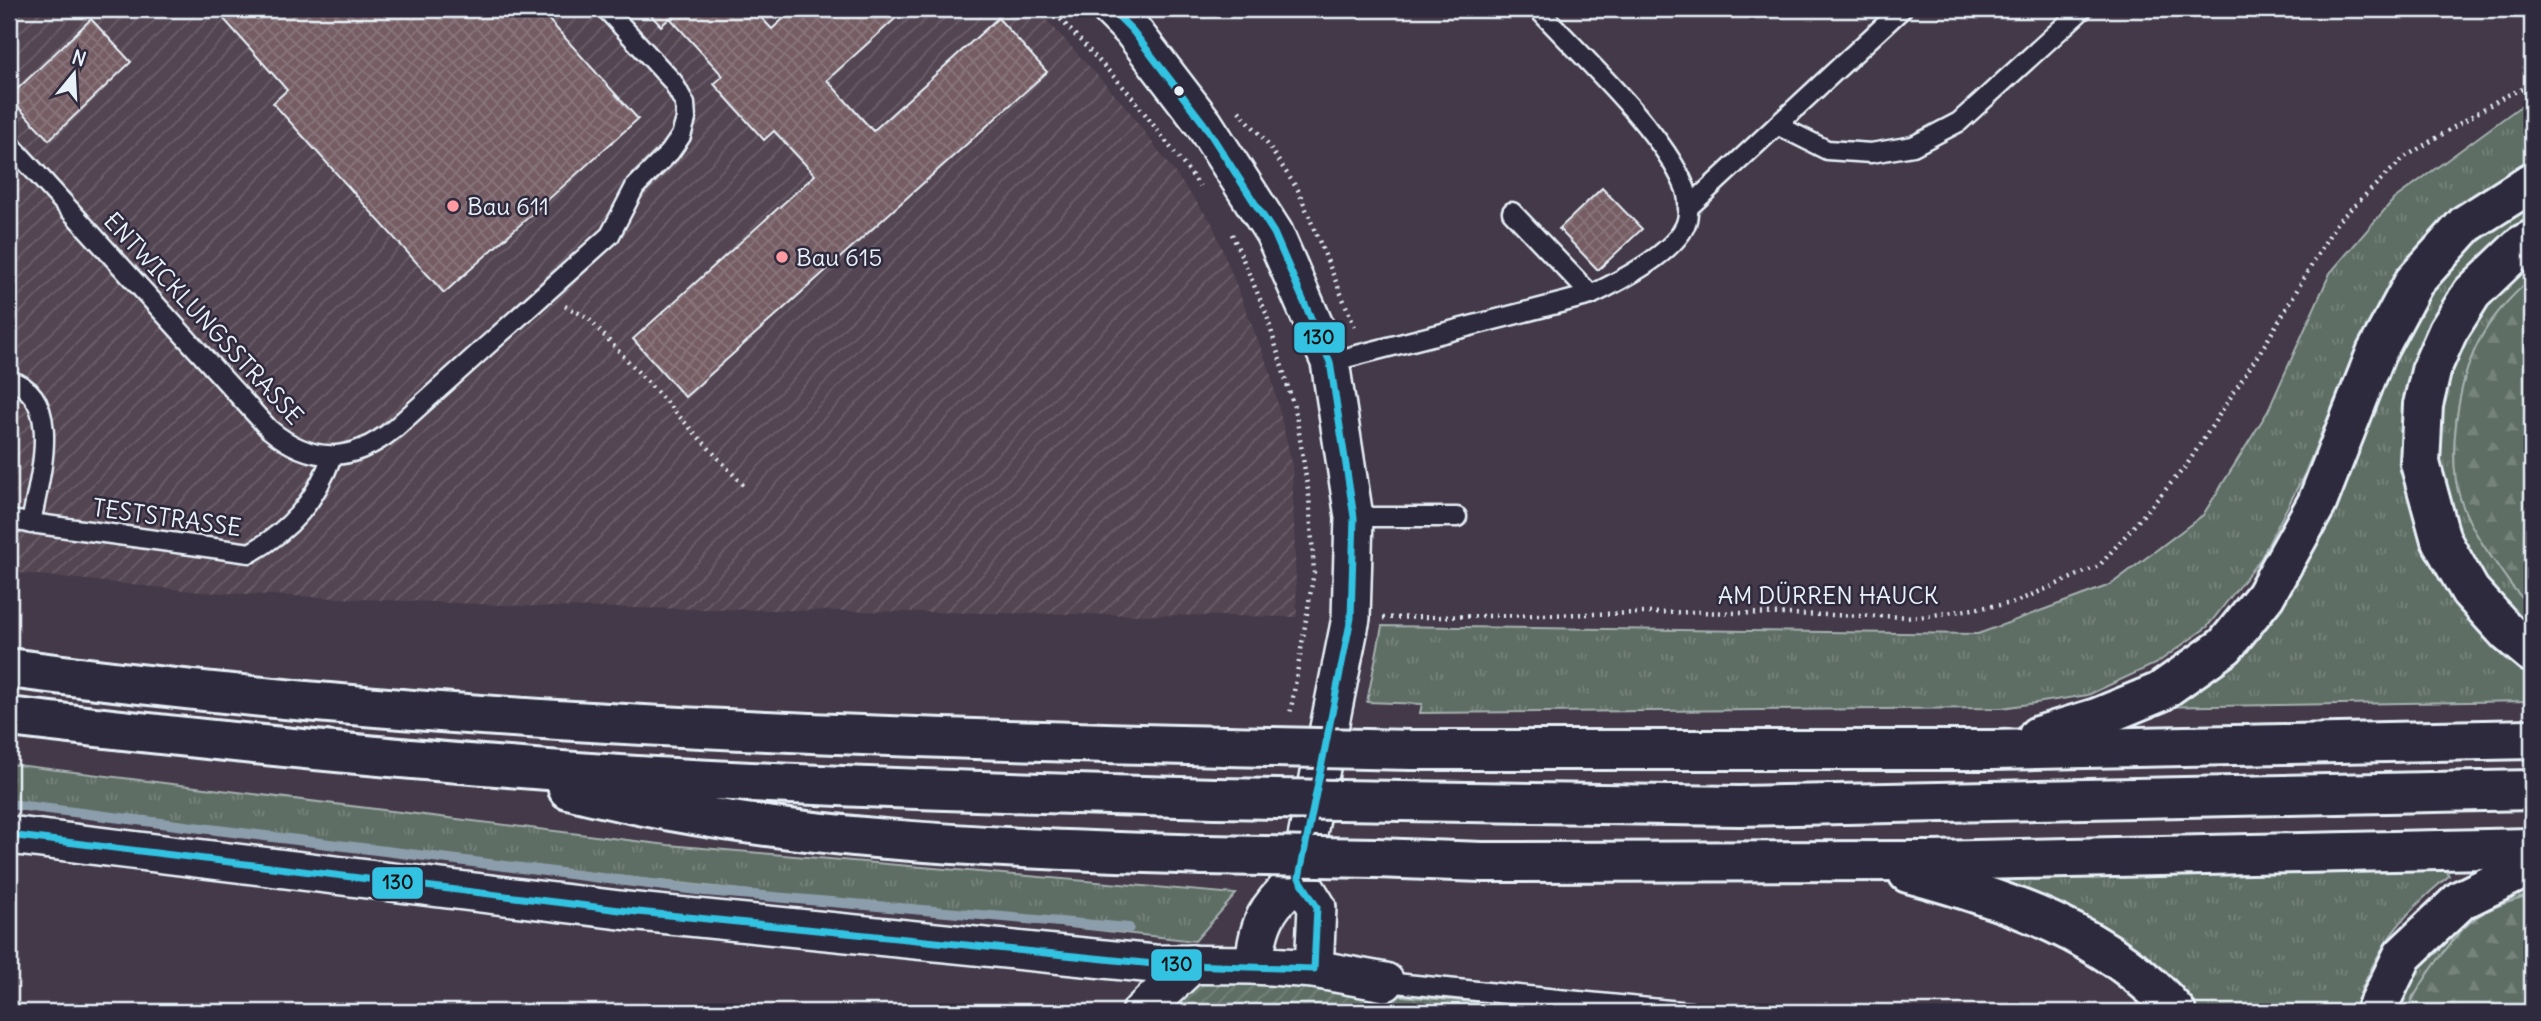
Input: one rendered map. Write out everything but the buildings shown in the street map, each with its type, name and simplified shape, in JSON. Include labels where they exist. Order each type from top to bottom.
[{"type":"highway","points":[[1992,750],[2097,718],[2160,692],[2225,646],[2265,596],[2317,503],[2376,353],[2414,282],[2466,224],[2532,182]]},
{"type":"highway","points":[[2532,240],[2522,245],[2472,293],[2448,331],[2432,367],[2423,405],[2420,463],[2441,540],[2470,591],[2508,633],[2532,653]]},
{"type":"highway","points":[[9,668],[402,707],[617,723],[957,740],[1412,750],[1992,750],[2532,739]]},
{"type":"highway","points":[[9,717],[205,740],[461,762],[765,783],[1216,798],[1739,806],[2532,790]]},
{"type":"highway","points":[[461,762],[625,803],[799,830],[991,848],[1482,862],[1855,859],[1932,861],[2532,848]]},
{"type":"highway","points":[[1855,859],[1964,889],[2068,930],[2123,964],[2176,1012]]},
{"type":"highway","points":[[2375,1012],[2403,955],[2461,900],[2532,865]]},
{"type":"street","points":[[1111,9],[1188,101],[1274,233],[1330,362],[1354,517],[1351,618],[1299,878],[1271,903],[1257,935],[1254,965]]},
{"type":"street","points":[[9,835],[628,911],[1154,964],[1254,965],[1314,970],[1385,982]]},
{"type":"street","points":[[1299,878],[1317,906],[1314,970]]},
{"type":"street","points":[[1141,1012],[1192,964]]},
{"type":"lane","name":"ENTWICKLUNGSSTRASSE","points":[[9,143],[269,429],[288,445],[310,453],[332,456],[358,452],[377,443],[610,235],[635,187],[670,152],[681,136],[686,120],[685,104],[673,82],[606,9]]},
{"type":"lane","points":[[1330,362],[1591,295],[1624,280],[1677,238],[1686,225],[1686,188],[1677,169],[1648,130],[1538,9]]},
{"type":"lane","points":[[1688,208],[1902,9]]},
{"type":"lane","points":[[1777,125],[1827,150],[1871,153],[1913,146],[1959,122],[2077,11]]},
{"type":"lane","points":[[1512,212],[1591,295]]},
{"type":"lane","points":[[9,380],[34,395],[41,407],[43,445],[32,524]]},
{"type":"lane","name":"TESTSTRASSE","points":[[9,520],[250,553],[288,527],[309,504],[332,456]]},
{"type":"lane","points":[[1354,517],[1457,517]]},
{"type":"lane","points":[[1385,982],[1690,1012]]},
{"type":"path","points":[[1051,9],[1129,93],[1205,193]]},
{"type":"path","name":"AM DÜRREN HAUCK","points":[[1351,618],[1695,612],[1920,617],[2013,603],[2099,566],[2186,466],[2267,341],[2337,222],[2405,157],[2503,97],[2532,85]]},
{"type":"path","points":[[1228,225],[1266,313],[1296,414],[1309,496],[1314,572],[1289,722]]},
{"type":"path","points":[[544,296],[587,317],[744,486]]},
{"type":"shaded area","points":[[9,9],[1037,9],[1126,107],[1212,223],[1270,371],[1292,463],[1297,617],[549,607],[201,592],[9,572]]},
{"type":"green space","points":[[2532,102],[2532,162],[2474,200],[2417,255],[2357,346],[2305,473],[2261,558],[2207,627],[2157,663],[2088,695],[2002,708],[1420,713],[1422,704],[1367,702],[1382,626],[1978,634],[2110,585],[2203,515],[2268,411],[2330,273],[2394,199],[2518,108]]},
{"type":"green space","points":[[2532,200],[2532,226],[2412,401],[2464,603],[2532,675],[2532,701],[2148,707],[2228,654],[2425,301],[2474,246]]},
{"type":"green space","points":[[2532,252],[2532,278],[2495,316],[2471,360],[2456,421],[2455,464],[2461,501],[2471,525],[2503,574],[2532,607],[2532,632],[2502,600],[2464,551],[2441,498],[2437,398],[2479,303]]},
{"type":"green space","points":[[2532,278],[2532,607],[2507,580],[2467,517],[2457,484],[2455,443],[2460,399],[2478,343],[2502,308]]},
{"type":"green space","points":[[9,764],[668,845],[1236,894],[1195,941],[9,808]]},
{"type":"green space","points":[[2445,867],[2449,876],[2402,921],[2379,953],[2353,1012],[2200,1012],[2145,953],[2082,917],[1989,875]]},
{"type":"green space","points":[[2532,882],[2532,896],[2519,898],[2413,996],[2407,1012],[2389,1012],[2393,1000],[2446,926]]},
{"type":"green space","points":[[2532,896],[2532,1009],[2529,1012],[2407,1012],[2437,961],[2468,924],[2497,907]]},
{"type":"green space","points":[[1191,978],[1586,1012],[1150,1012]]},
{"type":"waterway","points":[[9,804],[705,891],[1129,928]]},
{"type":"transit line","name":"130","points":[[9,835],[628,911],[1154,964],[1314,969],[1317,907],[1299,878],[1351,618],[1354,517],[1330,362],[1274,233],[1204,124],[1132,30],[1111,9]]},
{"type":"place","name":"Bau 611","points":[[453,206]]},
{"type":"place","name":"Bau 615","points":[[782,257]]}]
